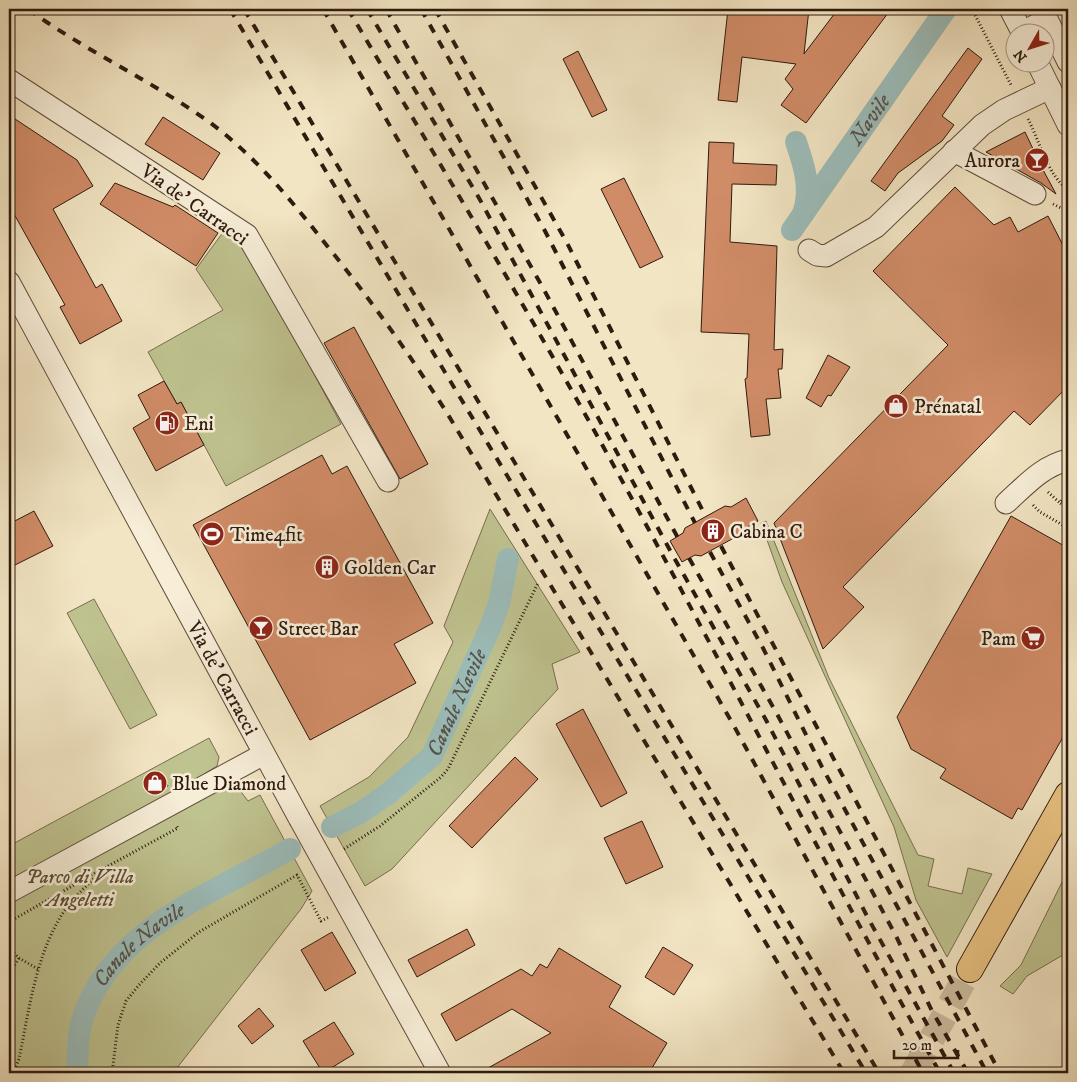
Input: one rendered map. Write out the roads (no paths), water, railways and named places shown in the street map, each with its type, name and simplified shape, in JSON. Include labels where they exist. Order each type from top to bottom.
[{"type":"main road","points":[[970,969],[1068,795]]},
{"type":"street","points":[[1010,9],[1017,22]]},
{"type":"street","points":[[1054,33],[1068,62]]},
{"type":"street","points":[[810,250],[817,255],[826,256],[876,227],[954,151],[992,118],[1062,104],[1044,72]]},
{"type":"street","name":"Via de' Carracci","points":[[9,80],[247,235],[388,481]]},
{"type":"street","points":[[954,151],[1035,194]]},
{"type":"street","name":"Via de' Carracci","points":[[9,282],[264,754],[440,1073]]},
{"type":"street","points":[[1006,503],[1044,470],[1068,460]]},
{"type":"street","points":[[9,892],[264,754]]},
{"type":"waterway","name":"Navile","points":[[792,230],[946,9]]},
{"type":"waterway","points":[[796,142],[807,186],[806,205],[803,214]]},
{"type":"waterway","name":"Canale Navile","points":[[332,827],[360,813],[389,793],[432,756],[490,628],[499,604],[508,559]]},
{"type":"waterway","name":"Canale Navile","points":[[77,1073],[78,1042],[81,1024],[95,991],[114,962],[139,938],[167,917],[290,849]]},
{"type":"tunnel","points":[[913,1073],[970,969]]},
{"type":"railway","points":[[28,9],[71,38],[183,104],[240,147],[286,195],[360,287],[447,413],[844,1073]]},
{"type":"railway","points":[[230,9],[428,344],[866,1073]]},
{"type":"railway","points":[[244,9],[879,1073]]},
{"type":"railway","points":[[323,9],[734,726],[923,1073]]},
{"type":"railway","points":[[348,9],[514,290],[616,469],[846,901],[940,1073]]},
{"type":"railway","points":[[367,9],[479,198],[672,554],[766,720],[868,918],[954,1073]]},
{"type":"railway","points":[[386,9],[543,288],[678,538]]},
{"type":"railway","points":[[421,9],[545,231],[695,523]]},
{"type":"railway","points":[[435,9],[567,243],[706,517]]},
{"type":"railway","points":[[721,546],[1000,1073]]},
{"type":"railway","points":[[710,552],[763,648],[822,767],[987,1073]]},
{"type":"railway","points":[[689,558],[777,714],[896,936],[932,1011],[968,1073]]},
{"type":"place","name":"Aurora","points":[[1037,160]]},
{"type":"place","name":"Prénatal","points":[[896,406]]},
{"type":"place","name":"Eni","points":[[167,423]]},
{"type":"place","name":"Cabina C","points":[[713,531]]},
{"type":"place","name":"Time4fit","points":[[212,534]]},
{"type":"place","name":"Golden Car","points":[[327,567]]},
{"type":"place","name":"Street Bar","points":[[261,628]]},
{"type":"place","name":"Pam","points":[[1033,638]]},
{"type":"place","name":"Blue Diamond","points":[[155,783]]},
{"type":"park label","name":"Parco di Villa Angeletti","points":[[80,888]]}]
